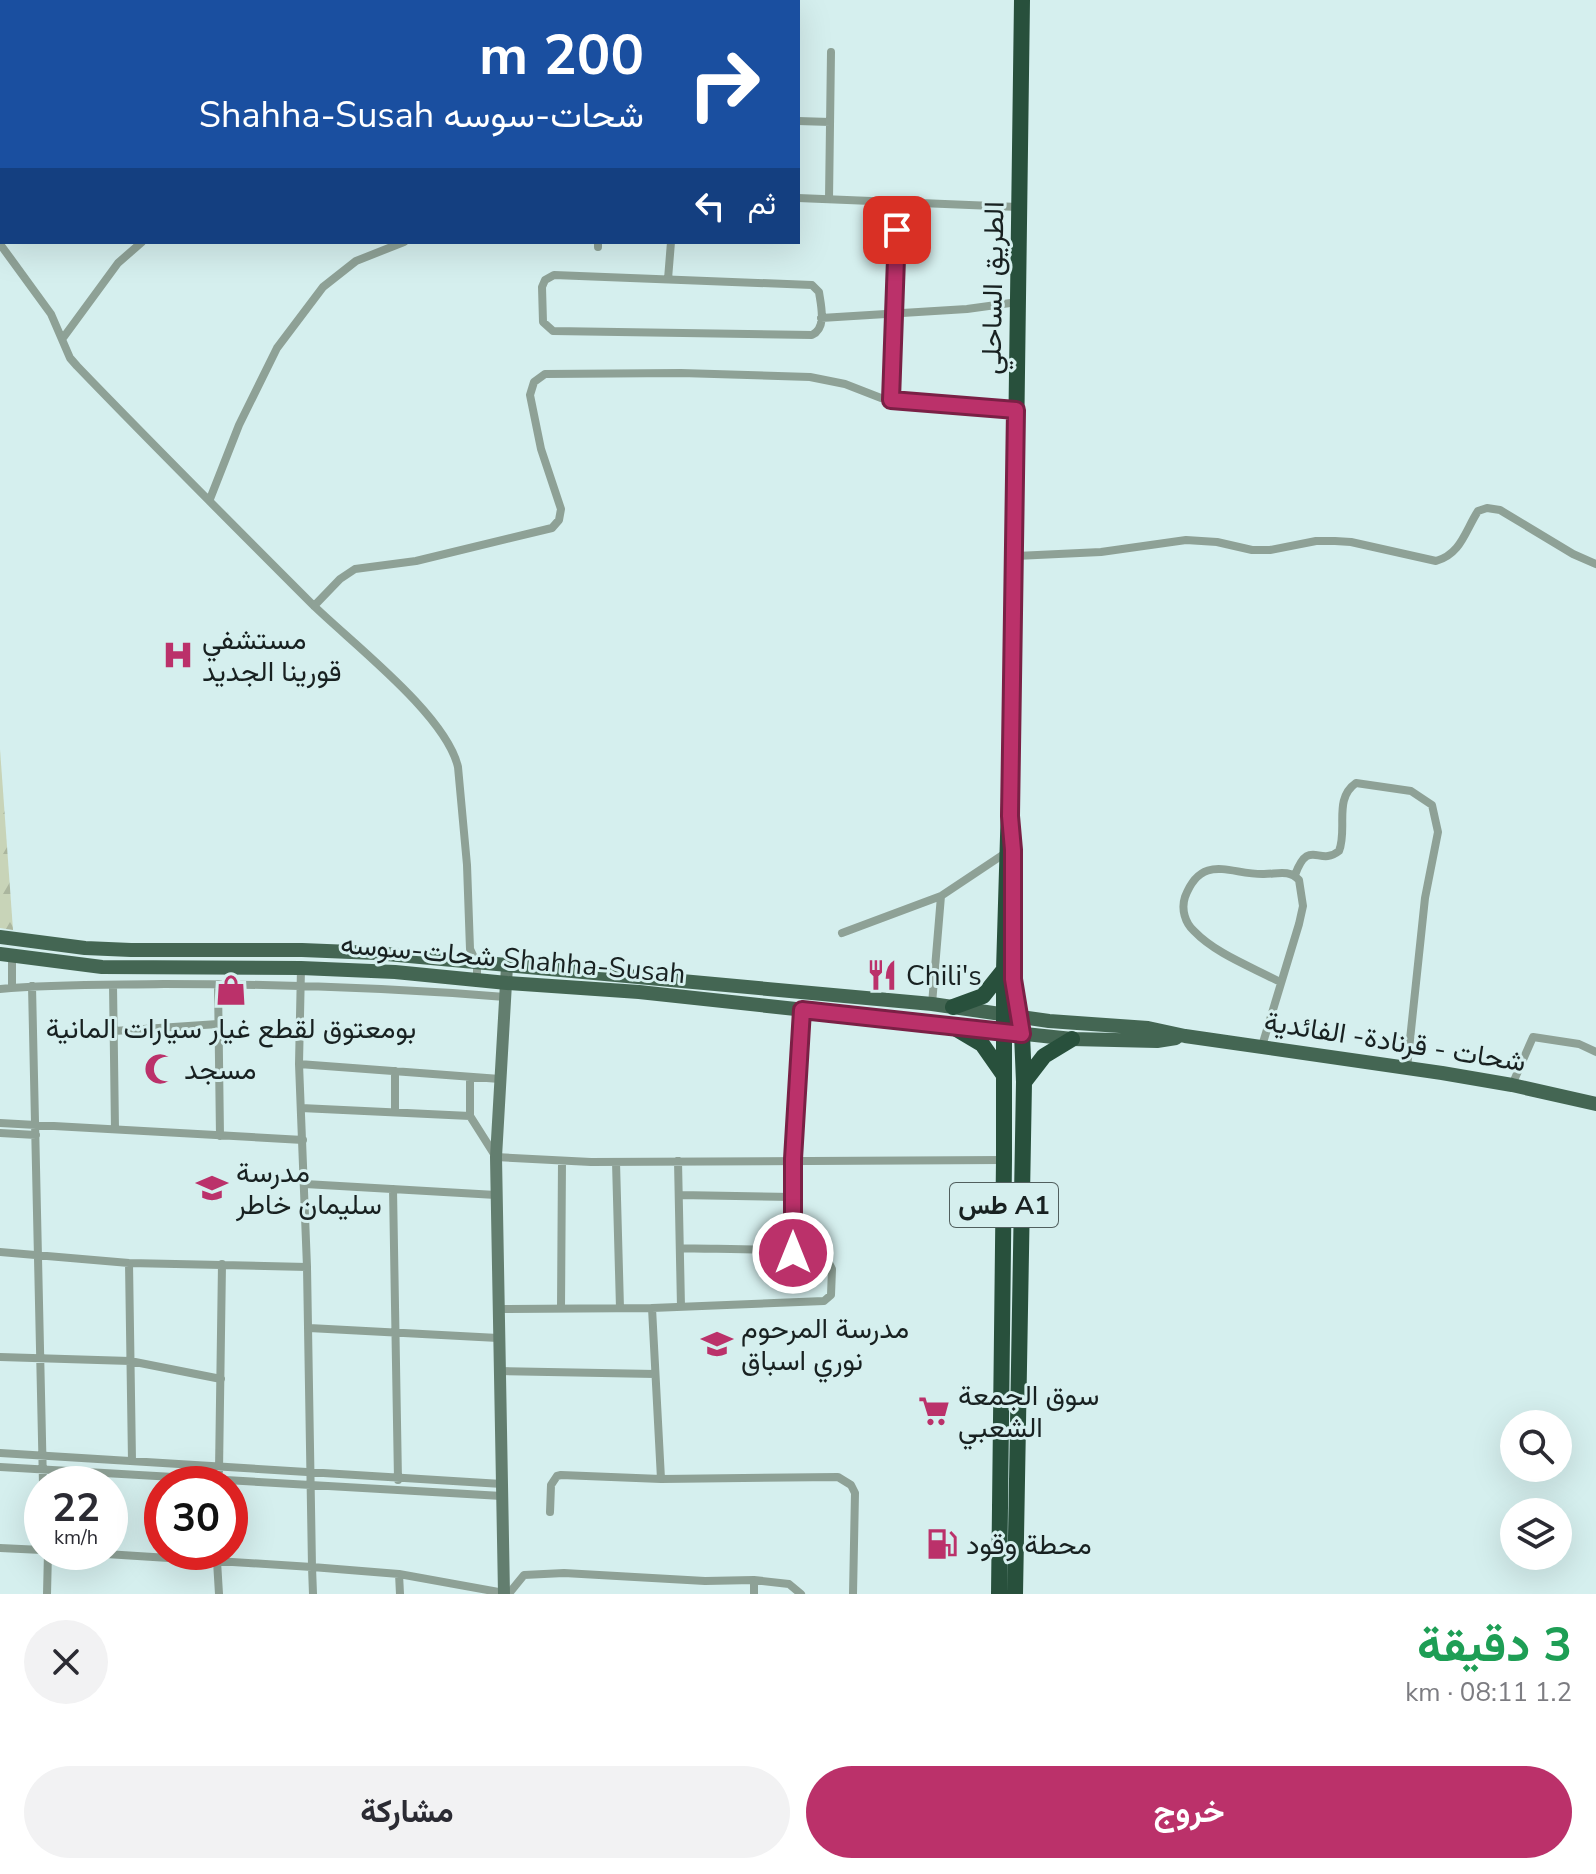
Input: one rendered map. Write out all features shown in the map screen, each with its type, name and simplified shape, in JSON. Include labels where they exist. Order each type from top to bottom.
[{"type":"highway","name":"الطريق الساحلي","points":[[1010,816],[1022,0]]},
{"type":"highway","name":"طس A1","points":[[1010,816],[1004,970],[1024,1082],[1015,1594]]},
{"type":"highway","points":[[1010,816],[1013,850],[1012,1025]]},
{"type":"highway","points":[[953,1007],[983,996],[1004,970]]},
{"type":"highway","points":[[950,1025],[982,1044],[1003,1075]]},
{"type":"highway","name":"طس A1","points":[[999,1594],[1003,1075],[1012,1025]]},
{"type":"highway","points":[[1024,1082],[1044,1056],[1072,1039]]},
{"type":"main road","name":"شحات-سوسه Shahha-Susah","points":[[0,937],[85,948],[342,951],[477,971],[506,990],[639,992],[950,1025],[1012,1025]]},
{"type":"main road","name":"شحات-سوسه Shahha-Susah","points":[[6,955],[122,968],[477,971],[507,966],[932,1004],[953,1007],[1012,1025]]},
{"type":"main road","points":[[1012,1025],[1148,1028],[1185,1036]]},
{"type":"main road","points":[[1012,1025],[1072,1039],[1157,1041],[1185,1036]]},
{"type":"main road","name":"شحات - قرنادة- الفائدية","points":[[1185,1036],[1512,1085],[1596,1104]]},
{"type":"street","points":[[829,199],[831,52]]},
{"type":"street","points":[[800,121],[830,122]]},
{"type":"street","points":[[800,198],[1019,207]]},
{"type":"street","points":[[891,400],[898,202]]},
{"type":"street","points":[[0,244],[51,314],[70,358],[77,366],[314,606],[419,705],[451,744],[458,767],[467,865],[470,949],[477,971]]},
{"type":"street","points":[[63,338],[118,263],[140,244]]},
{"type":"street","points":[[210,499],[239,425],[277,348],[323,287],[356,261],[399,244]]},
{"type":"street","points":[[668,279],[671,244]]},
{"type":"street","points":[[551,276],[812,285],[819,292],[821,318],[821,329],[812,335],[553,331],[543,322],[542,287],[551,276]]},
{"type":"street","points":[[821,318],[967,309],[1018,302]]},
{"type":"street","points":[[314,606],[340,579],[355,569],[416,561],[552,528],[557,523],[561,509],[541,449],[530,395],[534,382],[545,374],[681,373],[810,377],[845,384],[891,400],[1016,410]]},
{"type":"street","points":[[1014,556],[1101,552],[1186,540],[1217,542],[1252,550],[1335,541],[1436,561],[1448,558],[1457,550],[1478,511],[1487,508],[1500,510],[1573,554],[1596,564]]},
{"type":"street","points":[[1295,875],[1307,854],[1330,856],[1339,851],[1343,807],[1347,793],[1356,783],[1411,791],[1432,805],[1438,832],[1425,898],[1407,1068]]},
{"type":"street","points":[[842,933],[941,896],[1007,852]]},
{"type":"street","points":[[1262,1046],[1303,906],[1302,887],[1295,875],[1289,873],[1262,875],[1214,868],[1196,877],[1183,901],[1186,919],[1194,931],[1225,953],[1280,982]]},
{"type":"street","points":[[932,1004],[941,896]]},
{"type":"street","points":[[6,955],[12,988]]},
{"type":"street","points":[[504,1593],[496,1157],[507,966]]},
{"type":"street","points":[[301,968],[299,1064],[309,1328],[313,1594]]},
{"type":"street","points":[[0,989],[218,984],[506,990]]},
{"type":"street","points":[[218,984],[220,1136]]},
{"type":"street","points":[[113,985],[115,1129]]},
{"type":"street","points":[[32,986],[42,1466]]},
{"type":"street","points":[[793,1253],[793,1159],[802,1010]]},
{"type":"street","points":[[114,1031],[218,1024]]},
{"type":"street","points":[[1512,1085],[1533,1037],[1579,1044],[1596,1052]]},
{"type":"street","points":[[299,1064],[500,1079]]},
{"type":"street","points":[[395,1071],[395,1112]]},
{"type":"street","points":[[470,1077],[470,1116],[496,1157]]},
{"type":"street","points":[[301,1108],[470,1116]]},
{"type":"street","points":[[0,1123],[303,1140]]},
{"type":"street","points":[[0,1133],[36,1135]]},
{"type":"street","points":[[496,1157],[616,1162],[1004,1160]]},
{"type":"street","points":[[561,1308],[562,1161]]},
{"type":"street","points":[[678,1161],[681,1307]]},
{"type":"street","points":[[616,1162],[620,1308]]},
{"type":"street","points":[[305,1184],[496,1195]]},
{"type":"street","points":[[393,1189],[398,1490]]},
{"type":"street","points":[[679,1195],[793,1197]]},
{"type":"street","points":[[497,1309],[652,1308],[827,1299],[832,1290],[832,1269],[827,1259],[793,1253],[680,1248]]},
{"type":"street","points":[[0,1252],[129,1263],[307,1267]]},
{"type":"street","points":[[129,1263],[132,1461]]},
{"type":"street","points":[[0,1453],[219,1466],[222,1264]]},
{"type":"street","points":[[652,1308],[661,1479]]},
{"type":"street","points":[[309,1328],[498,1338]]},
{"type":"street","points":[[0,1357],[130,1361],[221,1379]]},
{"type":"street","points":[[499,1371],[655,1374]]},
{"type":"street","points":[[0,1467],[24,1469]]},
{"type":"street","points":[[248,1468],[398,1478],[502,1490]]},
{"type":"street","points":[[550,1512],[551,1485],[557,1476],[661,1479],[838,1477],[845,1480],[855,1493],[853,1594]]},
{"type":"street","points":[[248,1480],[398,1490],[502,1490]]},
{"type":"street","points":[[0,1548],[24,1549]]},
{"type":"street","points":[[248,1563],[399,1574],[504,1593],[511,1591],[524,1575],[530,1573],[705,1581],[754,1580],[789,1584],[801,1594]]},
{"type":"street","points":[[47,1594],[48,1570]]},
{"type":"street","points":[[218,1570],[219,1594]]},
{"type":"street","points":[[399,1574],[400,1594]]},
{"type":"street","points":[[754,1580],[754,1594]]},
{"type":"street","points":[[705,1581],[705,1594]]},
{"type":"green space","points":[[0,749],[13,930],[0,928]]},
{"type":"place","name":"مستشفي قورينا الجديد","points":[[178,655]]},
{"type":"place","name":"Chili's","points":[[882,975]]},
{"type":"place","name":"بومعتوق لقطع غيار سيارات المانية","points":[[231,990]]},
{"type":"place","name":"مسجد","points":[[160,1069]]},
{"type":"place","name":"مدرسة سليمان خاطر","points":[[212,1188]]},
{"type":"place","name":"مدرسة المرحوم نوري اسباق","points":[[717,1344]]},
{"type":"place","name":"سوق الجمعة الشعبي","points":[[934,1411]]},
{"type":"place","name":"محطة وقود","points":[[942,1544]]},
{"type":"route","points":[[793,1253],[793,1159],[802,1010],[1022,1034],[1013,979],[1010,816],[1016,410],[891,400],[897,230]]}]
